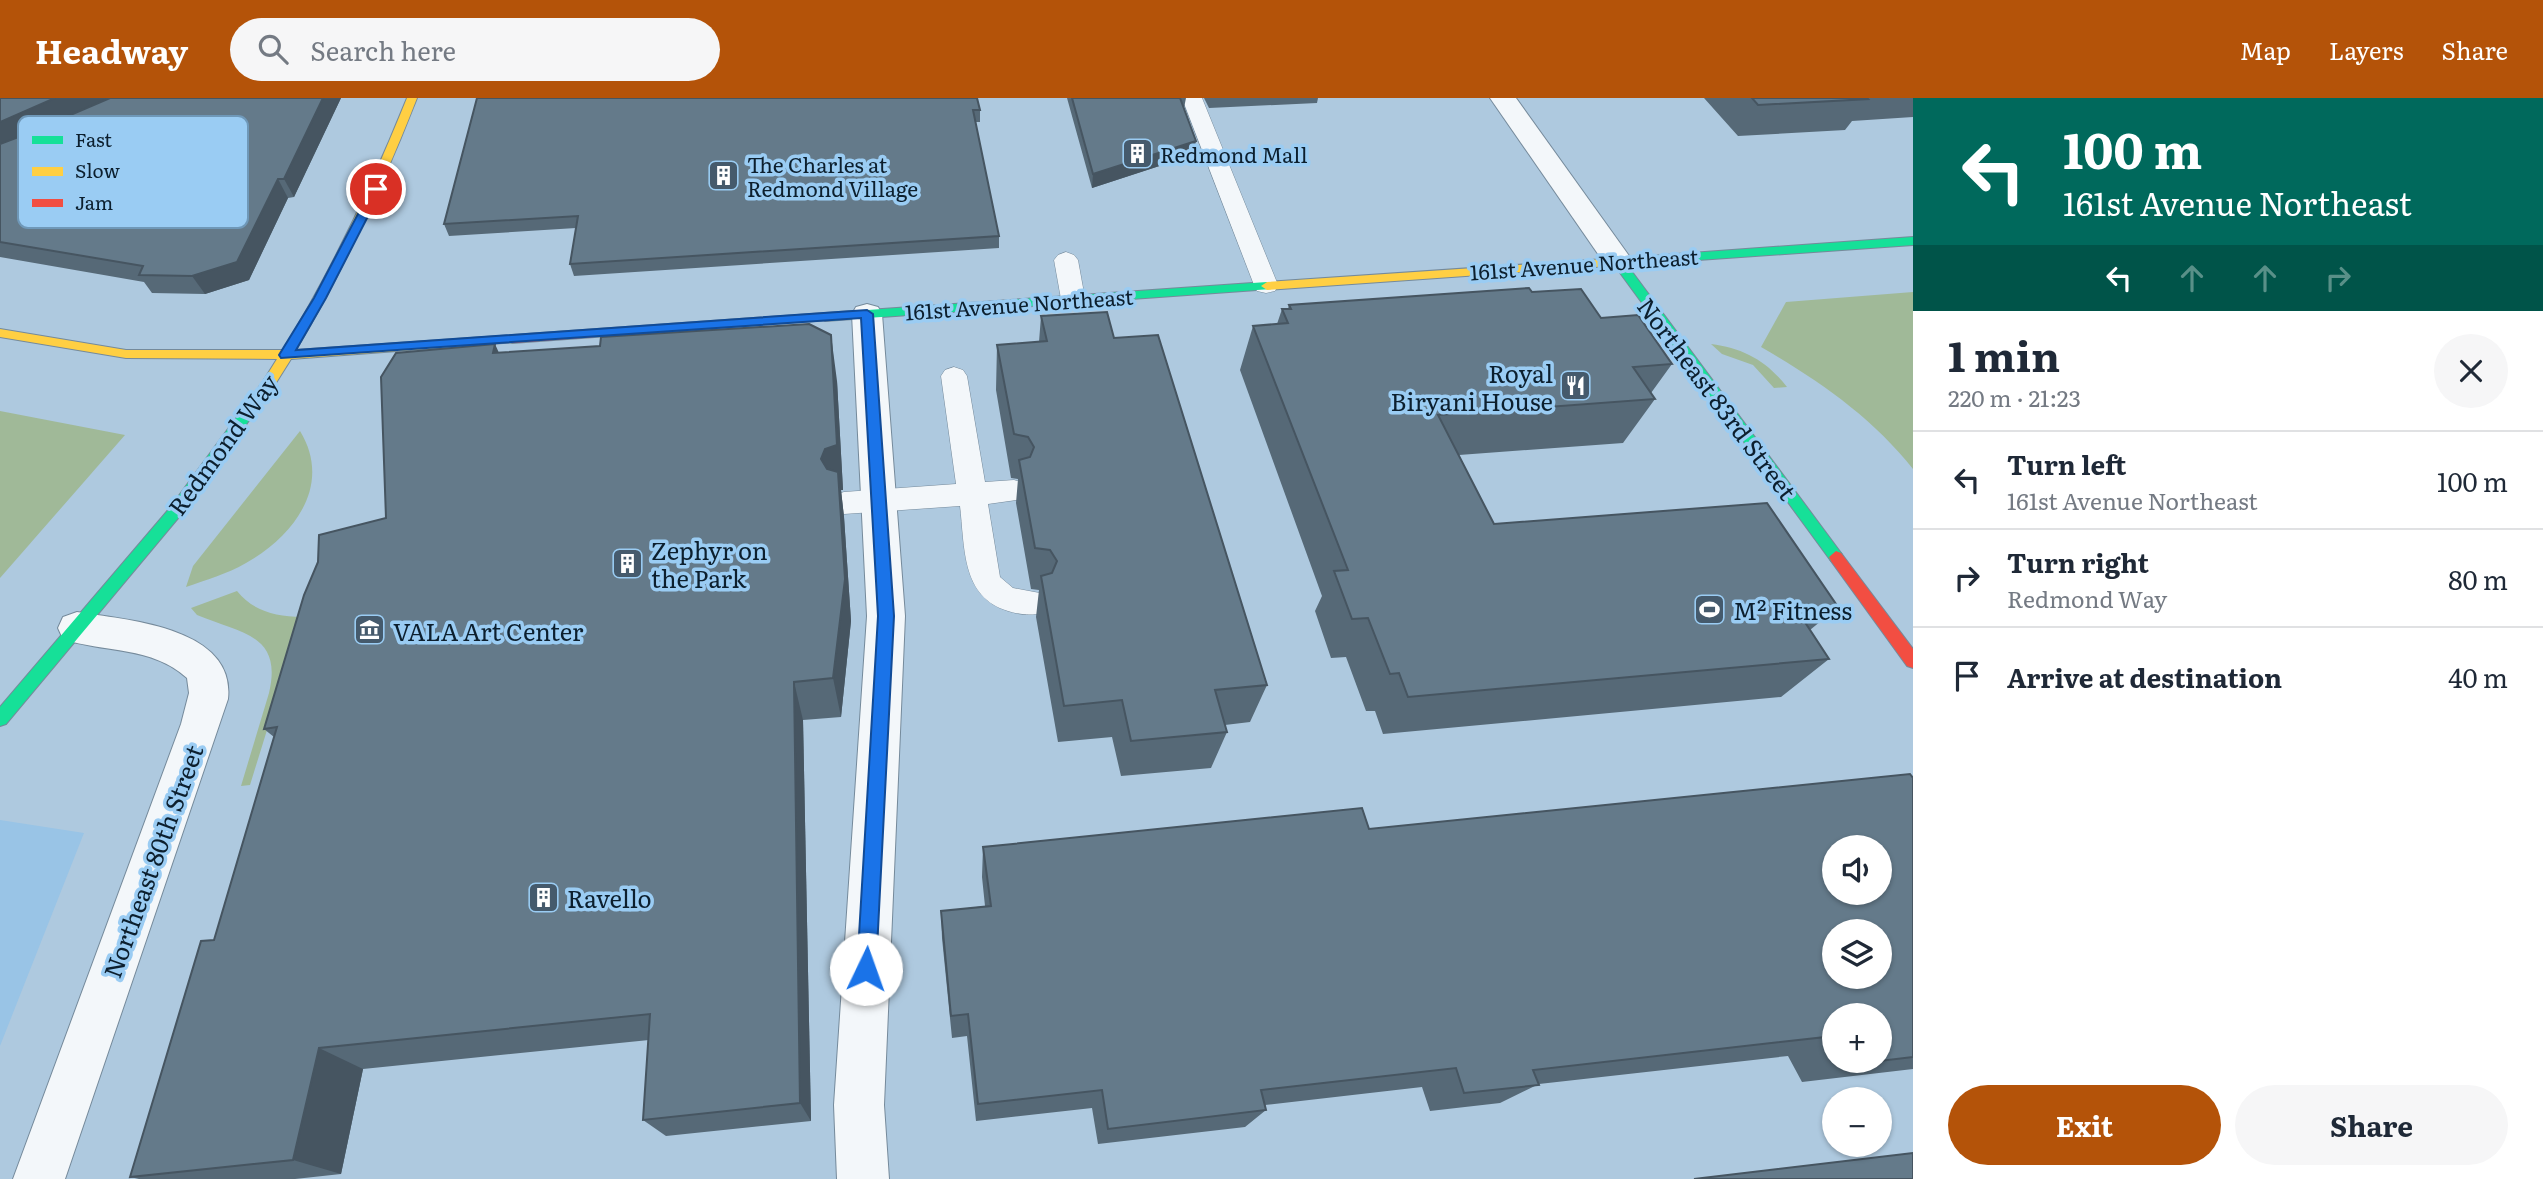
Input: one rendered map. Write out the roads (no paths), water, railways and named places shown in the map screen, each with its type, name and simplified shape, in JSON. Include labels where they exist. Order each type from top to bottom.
[{"type":"street","points":[[96,116],[136,98]]},
{"type":"street","name":"Redmond Way","points":[[0,719],[203,475],[286,355],[320,298],[370,201],[412,98]]},
{"type":"street","name":"Northeast 83rd Street","points":[[1503,98],[1617,260],[1913,661]]},
{"type":"street","points":[[0,159],[18,151]]},
{"type":"street","name":"161st Avenue Northeast","points":[[0,333],[123,354],[286,355],[1617,260],[1913,242]]},
{"type":"street","points":[[863,1179],[859,1105],[886,616],[861,502],[867,314]]},
{"type":"street","name":"Northeast 80th Street","points":[[38,1179],[205,714],[208,682],[199,663],[179,649],[77,628]]},
{"type":"lane","points":[[1192,98],[1266,285]]},
{"type":"lane","points":[[1066,260],[1073,299]]},
{"type":"lane","points":[[954,376],[988,584],[992,591],[1006,600],[1034,603]]},
{"type":"lane","points":[[861,502],[1014,491]]},
{"type":"place","name":"Redmond Mall","points":[[1137,153]]},
{"type":"place","name":"The Charles at Redmond Village","points":[[724,175]]},
{"type":"place","name":"Royal Biryani House","points":[[1576,386]]},
{"type":"place","name":"Zephyr on the Park","points":[[628,563]]},
{"type":"place","name":"M² Fitness","points":[[1710,609]]},
{"type":"place","name":"VALA Art Center","points":[[370,630]]},
{"type":"place","name":"Ravello","points":[[544,897]]}]
